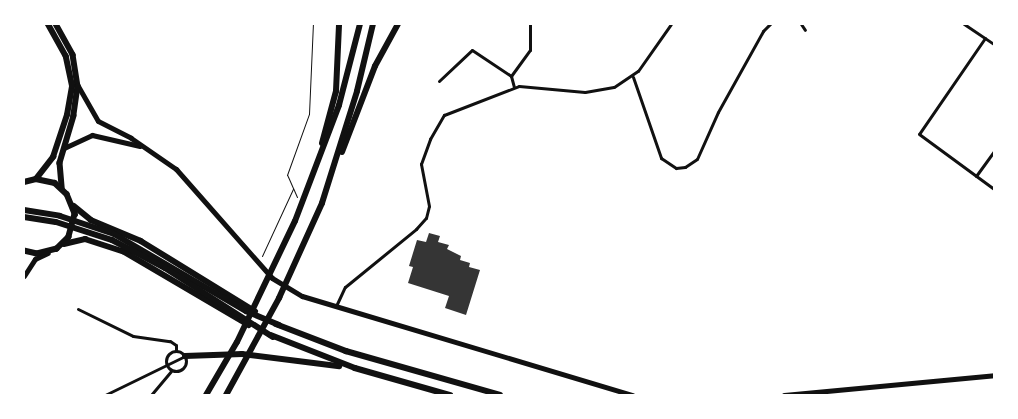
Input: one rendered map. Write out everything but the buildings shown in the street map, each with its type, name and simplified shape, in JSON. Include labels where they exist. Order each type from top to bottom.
[{"type":"highway","points":[[313,177],[336,91],[339,24]]},
{"type":"highway","points":[[206,395],[259,298],[304,200],[339,105],[360,24]]},
{"type":"highway","points":[[334,169],[373,24]]},
{"type":"highway","points":[[226,395],[278,298],[322,203],[375,66],[398,24]]},
{"type":"highway","points":[[24,210],[60,216],[114,234],[246,311],[279,326]]},
{"type":"highway","points":[[24,217],[82,229],[121,244],[273,337]]},
{"type":"main road","points":[[36,179],[53,157],[67,115],[72,86],[66,57],[48,24]]},
{"type":"main road","points":[[56,24],[73,55],[78,86],[74,116],[58,169],[62,188],[74,206],[90,220],[147,245],[279,326],[346,351],[500,395]]},
{"type":"main road","points":[[78,86],[98,121],[148,149],[176,169],[272,278],[302,296],[633,395]]},
{"type":"main road","points":[[63,148],[92,134],[148,149]]},
{"type":"main road","points":[[24,182],[36,179],[62,188]]},
{"type":"main road","points":[[64,244],[73,230],[74,206]]},
{"type":"main road","points":[[24,276],[36,259],[64,244],[85,239],[123,251],[240,321],[273,337],[355,368],[450,395]]},
{"type":"main road","points":[[24,251],[48,253]]},
{"type":"main road","points":[[185,356],[242,354],[355,368]]},
{"type":"main road","points":[[784,395],[994,375]]},
{"type":"street","points":[[511,76],[530,50],[530,24]]},
{"type":"street","points":[[335,307],[345,286],[416,229],[426,218],[429,206],[421,164],[440,119],[464,104],[514,87],[600,91],[633,77],[671,24]]},
{"type":"street","points":[[633,77],[661,158],[676,168],[684,167],[697,159],[718,112],[762,31],[770,24]]},
{"type":"street","points":[[801,24],[805,30]]},
{"type":"street","points":[[964,24],[994,44]]},
{"type":"street","points":[[984,38],[919,134],[994,189]]},
{"type":"street","points":[[438,81],[472,50],[511,76],[514,87]]},
{"type":"street","points":[[976,176],[994,151]]},
{"type":"street","points":[[78,309],[132,336],[170,341],[176,345],[176,351]]},
{"type":"street","points":[[176,351],[185,356]]},
{"type":"street","points":[[172,371],[166,364],[167,355],[176,351]]},
{"type":"street","points":[[105,395],[185,356]]},
{"type":"street","points":[[151,395],[172,371],[184,368],[185,356]]},
{"type":"path","points":[[304,200],[293,189],[288,169],[305,128],[311,100],[313,24]]},
{"type":"path","points":[[259,263],[293,189]]}]
